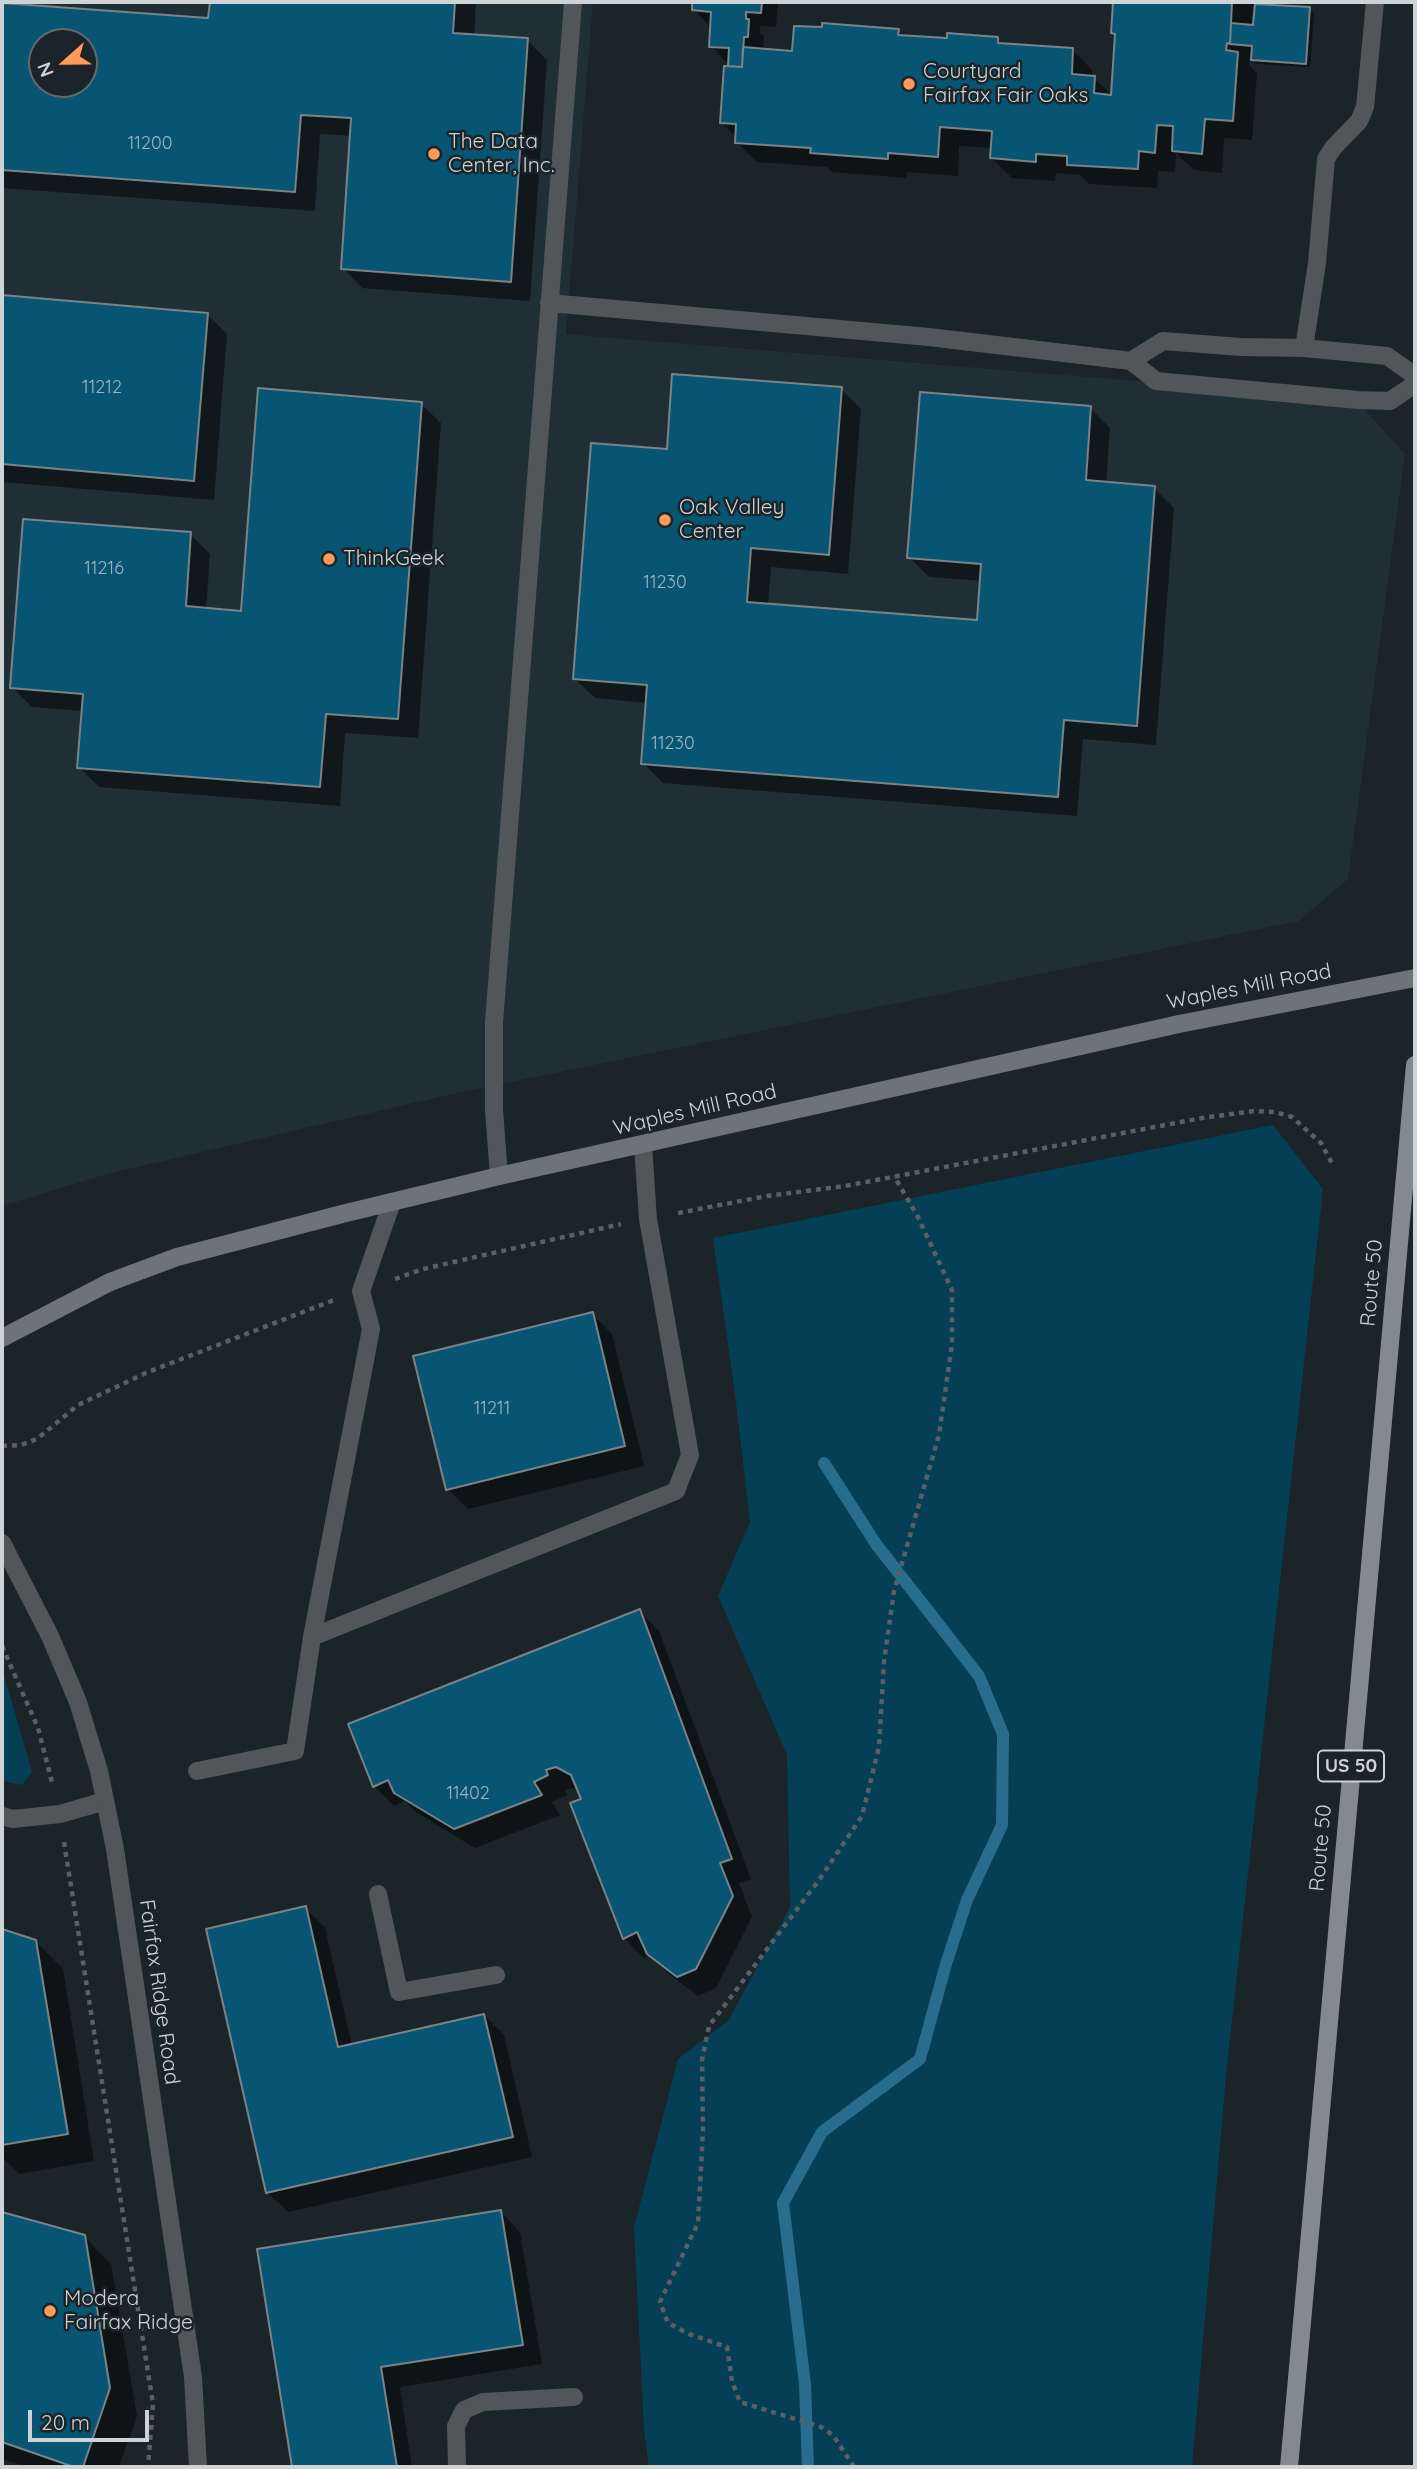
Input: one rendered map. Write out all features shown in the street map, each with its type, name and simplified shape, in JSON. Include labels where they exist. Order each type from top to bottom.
[{"type":"main road","name":"Waples Mill Road","points":[[2,1338],[110,1282],[177,1257],[392,1202],[1179,1024],[1415,978]]},
{"type":"main road","name":"Route 50","points":[[1289,2467],[1415,1065]]},
{"type":"street","points":[[499,1176],[494,1110],[494,1022],[573,2]]},
{"type":"street","points":[[1304,348],[1317,263],[1326,159],[1333,148],[1352,131],[1366,107],[1376,2]]},
{"type":"street","points":[[549,303],[929,337],[1131,361],[1156,381],[1358,400],[1390,401],[1415,384]]},
{"type":"street","points":[[1131,361],[1163,341],[1241,347],[1304,348],[1387,356],[1415,376]]},
{"type":"street","points":[[312,1637],[676,1491],[690,1455],[648,1219],[643,1145]]},
{"type":"street","points":[[197,1771],[295,1751],[312,1637],[371,1329],[361,1291],[392,1202]]},
{"type":"street","name":"Fairfax Ridge Road","points":[[2,1543],[50,1636],[78,1702],[99,1771],[117,1862],[193,2376],[198,2467]]},
{"type":"street","points":[[6,1820],[60,1814],[105,1801]]},
{"type":"street","points":[[378,1894],[399,1992],[496,1975]]},
{"type":"street","points":[[457,2467],[456,2426],[464,2410],[484,2402],[574,2397]]},
{"type":"path","points":[[854,2467],[833,2435],[821,2427],[740,2402],[732,2381],[727,2347],[689,2334],[668,2323],[660,2302],[698,2223],[703,2130],[702,2060],[709,2026],[819,1880],[862,1816],[879,1747],[884,1662],[894,1591],[939,1435],[952,1344],[952,1290],[917,1215],[894,1176]]},
{"type":"path","points":[[2,1646],[38,1728],[60,1814],[153,2404],[148,2467]]},
{"type":"shaded area","points":[[2,2],[593,2],[566,334],[1185,385],[1362,407],[1405,454],[1348,879],[1299,921],[457,1093],[107,1174],[2,1206]]},
{"type":"shaded area","points":[[1273,1125],[1323,1189],[1227,2065],[1192,2467],[649,2467],[644,2430],[634,2227],[678,2059],[728,2021],[790,1907],[787,1755],[718,1596],[750,1522],[713,1238]]},
{"type":"shaded area","points":[[2,1668],[32,1772],[22,1785],[2,1781]]},
{"type":"building","points":[[210,2],[455,2],[453,33],[528,38],[511,282],[341,269],[351,118],[301,115],[295,192],[2,170],[2,3],[208,18]]},
{"type":"building","points":[[692,2],[762,2],[761,13],[746,12],[746,19],[749,19],[748,37],[744,37],[742,67],[728,66],[729,48],[709,47],[711,12],[692,10]]},
{"type":"building","name":"Courtyard Fairfax Fair Oaks","points":[[1113,2],[1232,2],[1230,44],[1227,43],[1226,50],[1238,52],[1233,121],[1205,119],[1202,154],[1172,151],[1173,126],[1157,125],[1155,153],[1139,151],[1138,169],[1067,165],[1067,156],[1036,154],[1036,162],[990,158],[992,131],[940,127],[938,157],[888,153],[888,159],[810,153],[811,148],[735,143],[736,124],[720,123],[724,66],[742,67],[743,47],[792,51],[794,26],[822,27],[822,23],[899,29],[898,35],[947,38],[947,33],[998,37],[998,43],[1073,48],[1072,74],[1095,76],[1094,93],[1111,95],[1115,34],[1111,33]]},
{"type":"building","points":[[1255,4],[1310,7],[1306,64],[1251,60],[1252,46],[1230,44],[1231,23],[1253,25]]},
{"type":"building","points":[[2,295],[208,313],[194,481],[2,464]]},
{"type":"building","points":[[672,374],[842,387],[829,555],[751,548],[747,602],[977,620],[981,564],[907,558],[920,392],[1091,406],[1086,480],[1155,486],[1137,726],[1064,720],[1058,797],[641,764],[647,685],[573,679],[591,443],[667,449]]},
{"type":"building","points":[[258,388],[422,402],[398,719],[326,714],[320,787],[77,768],[83,694],[10,688],[23,519],[191,532],[186,606],[241,611]]},
{"type":"building","points":[[593,1312],[625,1446],[446,1490],[413,1356]]},
{"type":"building","points":[[640,1609],[732,1859],[720,1863],[733,1896],[696,1969],[677,1977],[647,1954],[637,1932],[623,1939],[570,1803],[581,1799],[571,1775],[556,1767],[546,1770],[548,1775],[534,1782],[542,1795],[454,1829],[394,1793],[388,1780],[373,1787],[348,1724]]},
{"type":"building","points":[[306,1906],[338,2047],[484,2014],[513,2137],[266,2193],[206,1929]]},
{"type":"building","points":[[2,1929],[36,1940],[68,2134],[2,2145]]},
{"type":"building","points":[[501,2210],[523,2345],[381,2367],[397,2467],[292,2467],[257,2249]]},
{"type":"building","name":"Modera Fairfax Ridge","points":[[2,2212],[85,2235],[110,2388],[83,2467],[74,2467],[2,2442]]},
{"type":"waterway","points":[[808,2467],[805,2384],[783,2203],[822,2132],[920,2059],[967,1900],[1002,1825],[1003,1734],[979,1676],[876,1544],[824,1463]]},
{"type":"place","name":"Courtyard Fairfax Fair Oaks","points":[[909,84]]},
{"type":"place","name":"The Data Center, Inc.","points":[[434,154]]},
{"type":"place","name":"Oak Valley Center","points":[[665,520]]},
{"type":"place","name":"ThinkGeek","points":[[329,559]]},
{"type":"place","name":"Modera Fairfax Ridge","points":[[50,2311]]}]
